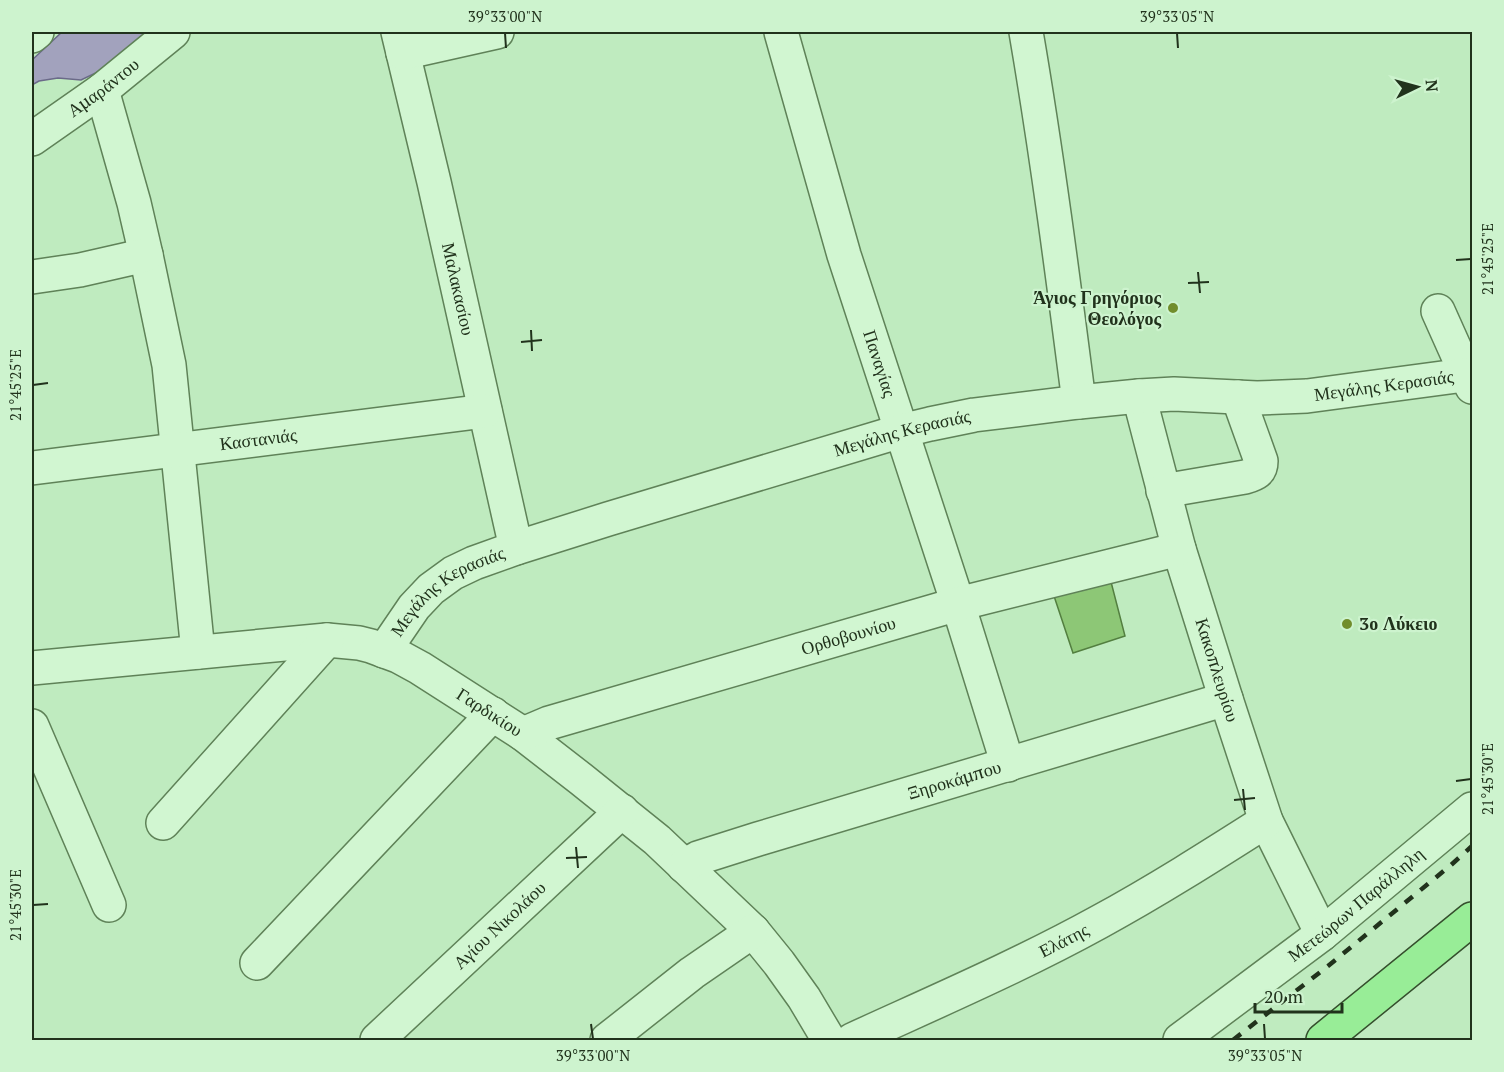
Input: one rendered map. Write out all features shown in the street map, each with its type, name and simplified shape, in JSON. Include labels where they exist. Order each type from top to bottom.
[{"type":"main road","points":[[1323,1041],[1470,925]]},
{"type":"street","points":[[32,36],[37,32]]},
{"type":"street","name":"Αμαράντου","points":[[32,139],[102,90],[173,32]]},
{"type":"street","points":[[400,42],[497,32]]},
{"type":"street","name":"Παναγίας","points":[[781,32],[844,255],[1008,765]]},
{"type":"street","points":[[1026,32],[1060,252],[1079,402]]},
{"type":"street","name":"Μαλακασίου","points":[[400,42],[516,548]]},
{"type":"street","points":[[102,90],[134,203],[169,365],[198,652]]},
{"type":"street","points":[[32,277],[80,270],[146,255]]},
{"type":"street","points":[[1438,311],[1471,378]]},
{"type":"street","name":"Μεγάλης Κερασιάς","points":[[384,651],[414,607],[431,589],[446,577],[463,568],[516,548],[901,431],[974,415],[1139,396],[1174,394],[1280,398],[1471,378]]},
{"type":"street","name":"Κακοπλευρίου","points":[[1139,396],[1179,549],[1266,821],[1322,934]]},
{"type":"street","points":[[1163,491],[1245,477],[1258,472],[1261,467],[1260,461],[1238,397]]},
{"type":"street","name":"Καστανιάς","points":[[32,468],[485,411]]},
{"type":"street","name":"Ορθοβουνίου","points":[[523,734],[549,723],[958,604],[1179,549]]},
{"type":"street","points":[[163,823],[327,640]]},
{"type":"street","name":"Γαρδικίου","points":[[32,668],[327,640],[359,643],[384,651],[420,668],[523,734],[657,840],[753,931],[804,998],[829,1041]]},
{"type":"street","name":"Ξηροκάμπου","points":[[684,866],[698,858],[758,839],[1226,699]]},
{"type":"street","points":[[257,963],[493,714]]},
{"type":"street","points":[[32,726],[109,905]]},
{"type":"street","name":"Μετεώρων Παράλληλη","points":[[1180,1041],[1322,934],[1473,808]]},
{"type":"street","name":"Αγίου Νικολάου","points":[[377,1041],[622,811]]},
{"type":"street","name":"Ελάτης","points":[[852,1041],[1004,970],[1097,923],[1195,866],[1266,821]]},
{"type":"street","points":[[607,1041],[692,973],[753,931]]},
{"type":"water","points":[[62,32],[150,32],[102,70],[81,80],[58,78],[39,81],[32,85],[32,60]]},
{"type":"building","points":[[1110,578],[1125,636],[1073,653],[1053,593]]},
{"type":"railway","points":[[1233,1040],[1328,966],[1472,846]]},
{"type":"place","name":"Άγιος Γρηγόριος Θεολόγος","points":[[1173,308]]},
{"type":"place","name":"3ο Λύκειο","points":[[1347,624]]}]
